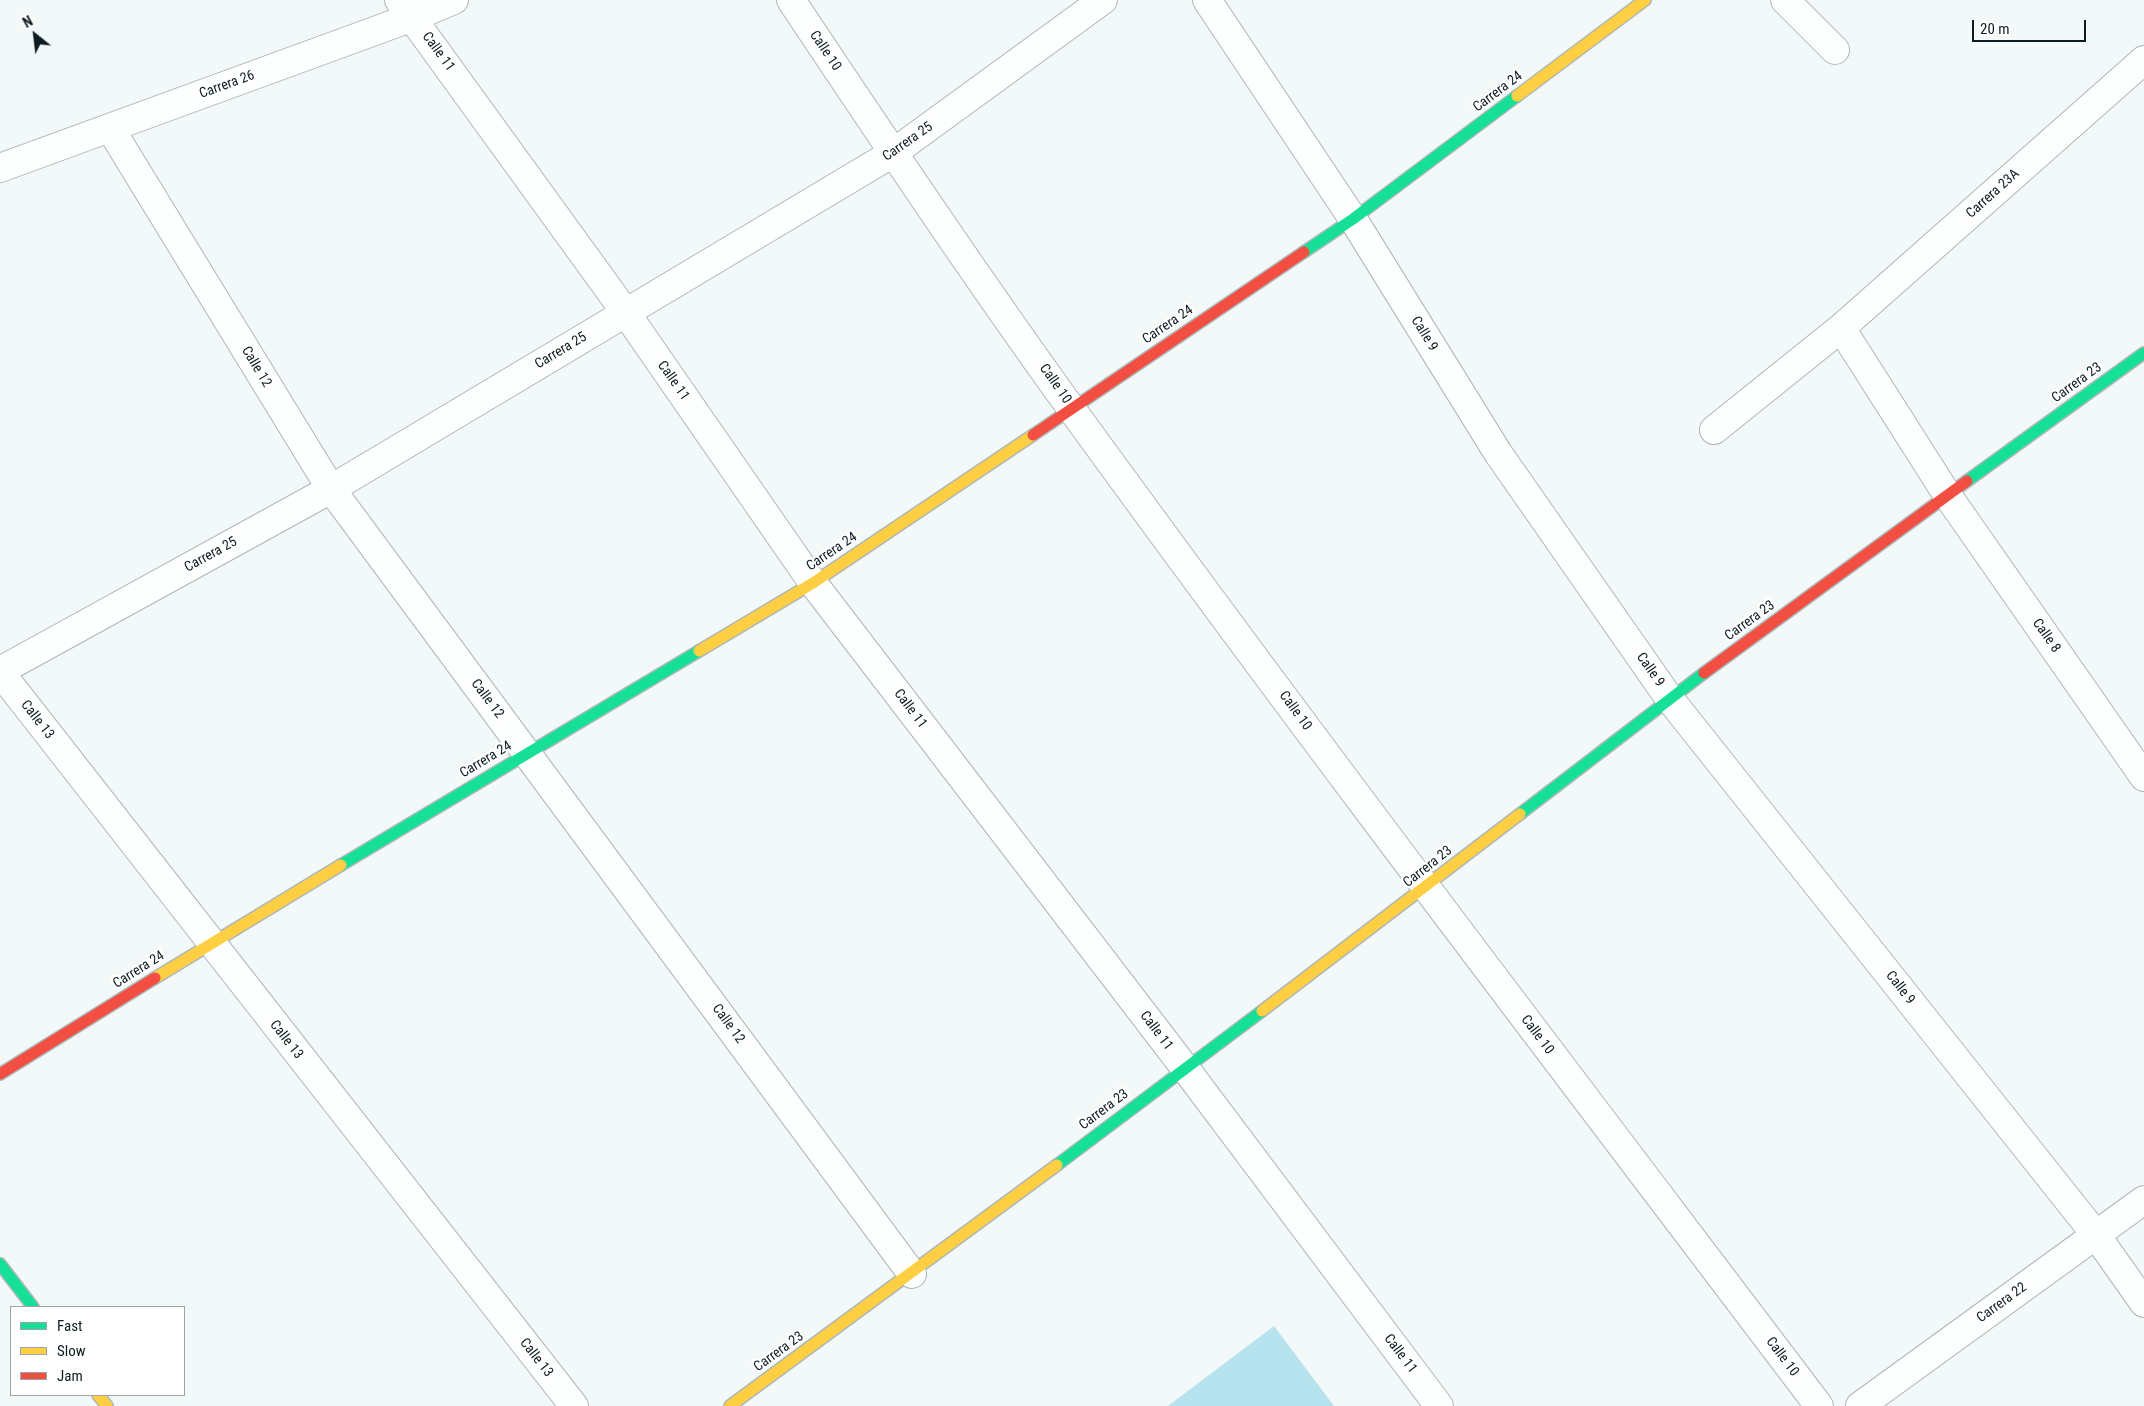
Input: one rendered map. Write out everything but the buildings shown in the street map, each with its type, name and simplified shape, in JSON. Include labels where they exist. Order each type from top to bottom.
[{"type":"street","name":"Carrera 26","points":[[0,168],[110,128],[406,9],[454,0]]},
{"type":"street","name":"Calle 10","points":[[790,0],[893,153],[1072,409],[1426,888],[1819,1406]]},
{"type":"street","name":"Carrera 25","points":[[0,672],[331,489],[893,153],[1103,0]]},
{"type":"street","name":"Calle 9","points":[[1207,0],[1353,218],[1498,453],[1669,698],[2096,1235],[2144,1303]]},
{"type":"street","name":"Carrera 24","points":[[0,1074],[210,944],[813,583],[1353,218],[1645,0]]},
{"type":"street","points":[[1785,0],[1835,50]]},
{"type":"street","name":"Calle 11","points":[[406,9],[626,313],[813,583],[1185,1068],[1439,1406]]},
{"type":"street","name":"Carrera 23A","points":[[1714,430],[1841,328],[2144,60]]},
{"type":"street","name":"Calle 12","points":[[110,128],[331,489],[912,1274]]},
{"type":"street","points":[[1841,328],[1948,496]]},
{"type":"street","name":"Carrera 23","points":[[730,1406],[912,1274],[1426,888],[1669,698],[2144,353]]},
{"type":"street","name":"Calle 8","points":[[1948,496],[2144,777]]},
{"type":"street","name":"Calle 13","points":[[0,672],[210,944],[574,1406]]},
{"type":"street","name":"Carrera 22","points":[[1860,1406],[2144,1200]]},
{"type":"street","points":[[0,1264],[31,1306]]},
{"type":"street","points":[[99,1396],[107,1406]]},
{"type":"shaded area","points":[[1274,1326],[1334,1406],[1168,1406]]},
{"type":"traffic: fast","points":[[1304,252],[1353,219],[1517,96]]},
{"type":"traffic: fast","points":[[1967,481],[2144,353]]},
{"type":"traffic: fast","points":[[341,865],[699,651]]},
{"type":"traffic: fast","points":[[1520,814],[1704,673]]},
{"type":"traffic: fast","points":[[1057,1165],[1262,1011]]},
{"type":"traffic: fast","points":[[0,1264],[32,1306]]},
{"type":"traffic: slow","points":[[1517,96],[1645,0]]},
{"type":"traffic: slow","points":[[699,651],[813,583],[1033,435]]},
{"type":"traffic: slow","points":[[1262,1011],[1520,814]]},
{"type":"traffic: slow","points":[[155,978],[341,865]]},
{"type":"traffic: slow","points":[[730,1406],[1057,1165]]},
{"type":"traffic: slow","points":[[99,1396],[107,1406]]},
{"type":"traffic: jam","points":[[1033,435],[1304,252]]},
{"type":"traffic: jam","points":[[1704,673],[1967,481]]},
{"type":"traffic: jam","points":[[0,1074],[155,978]]}]
